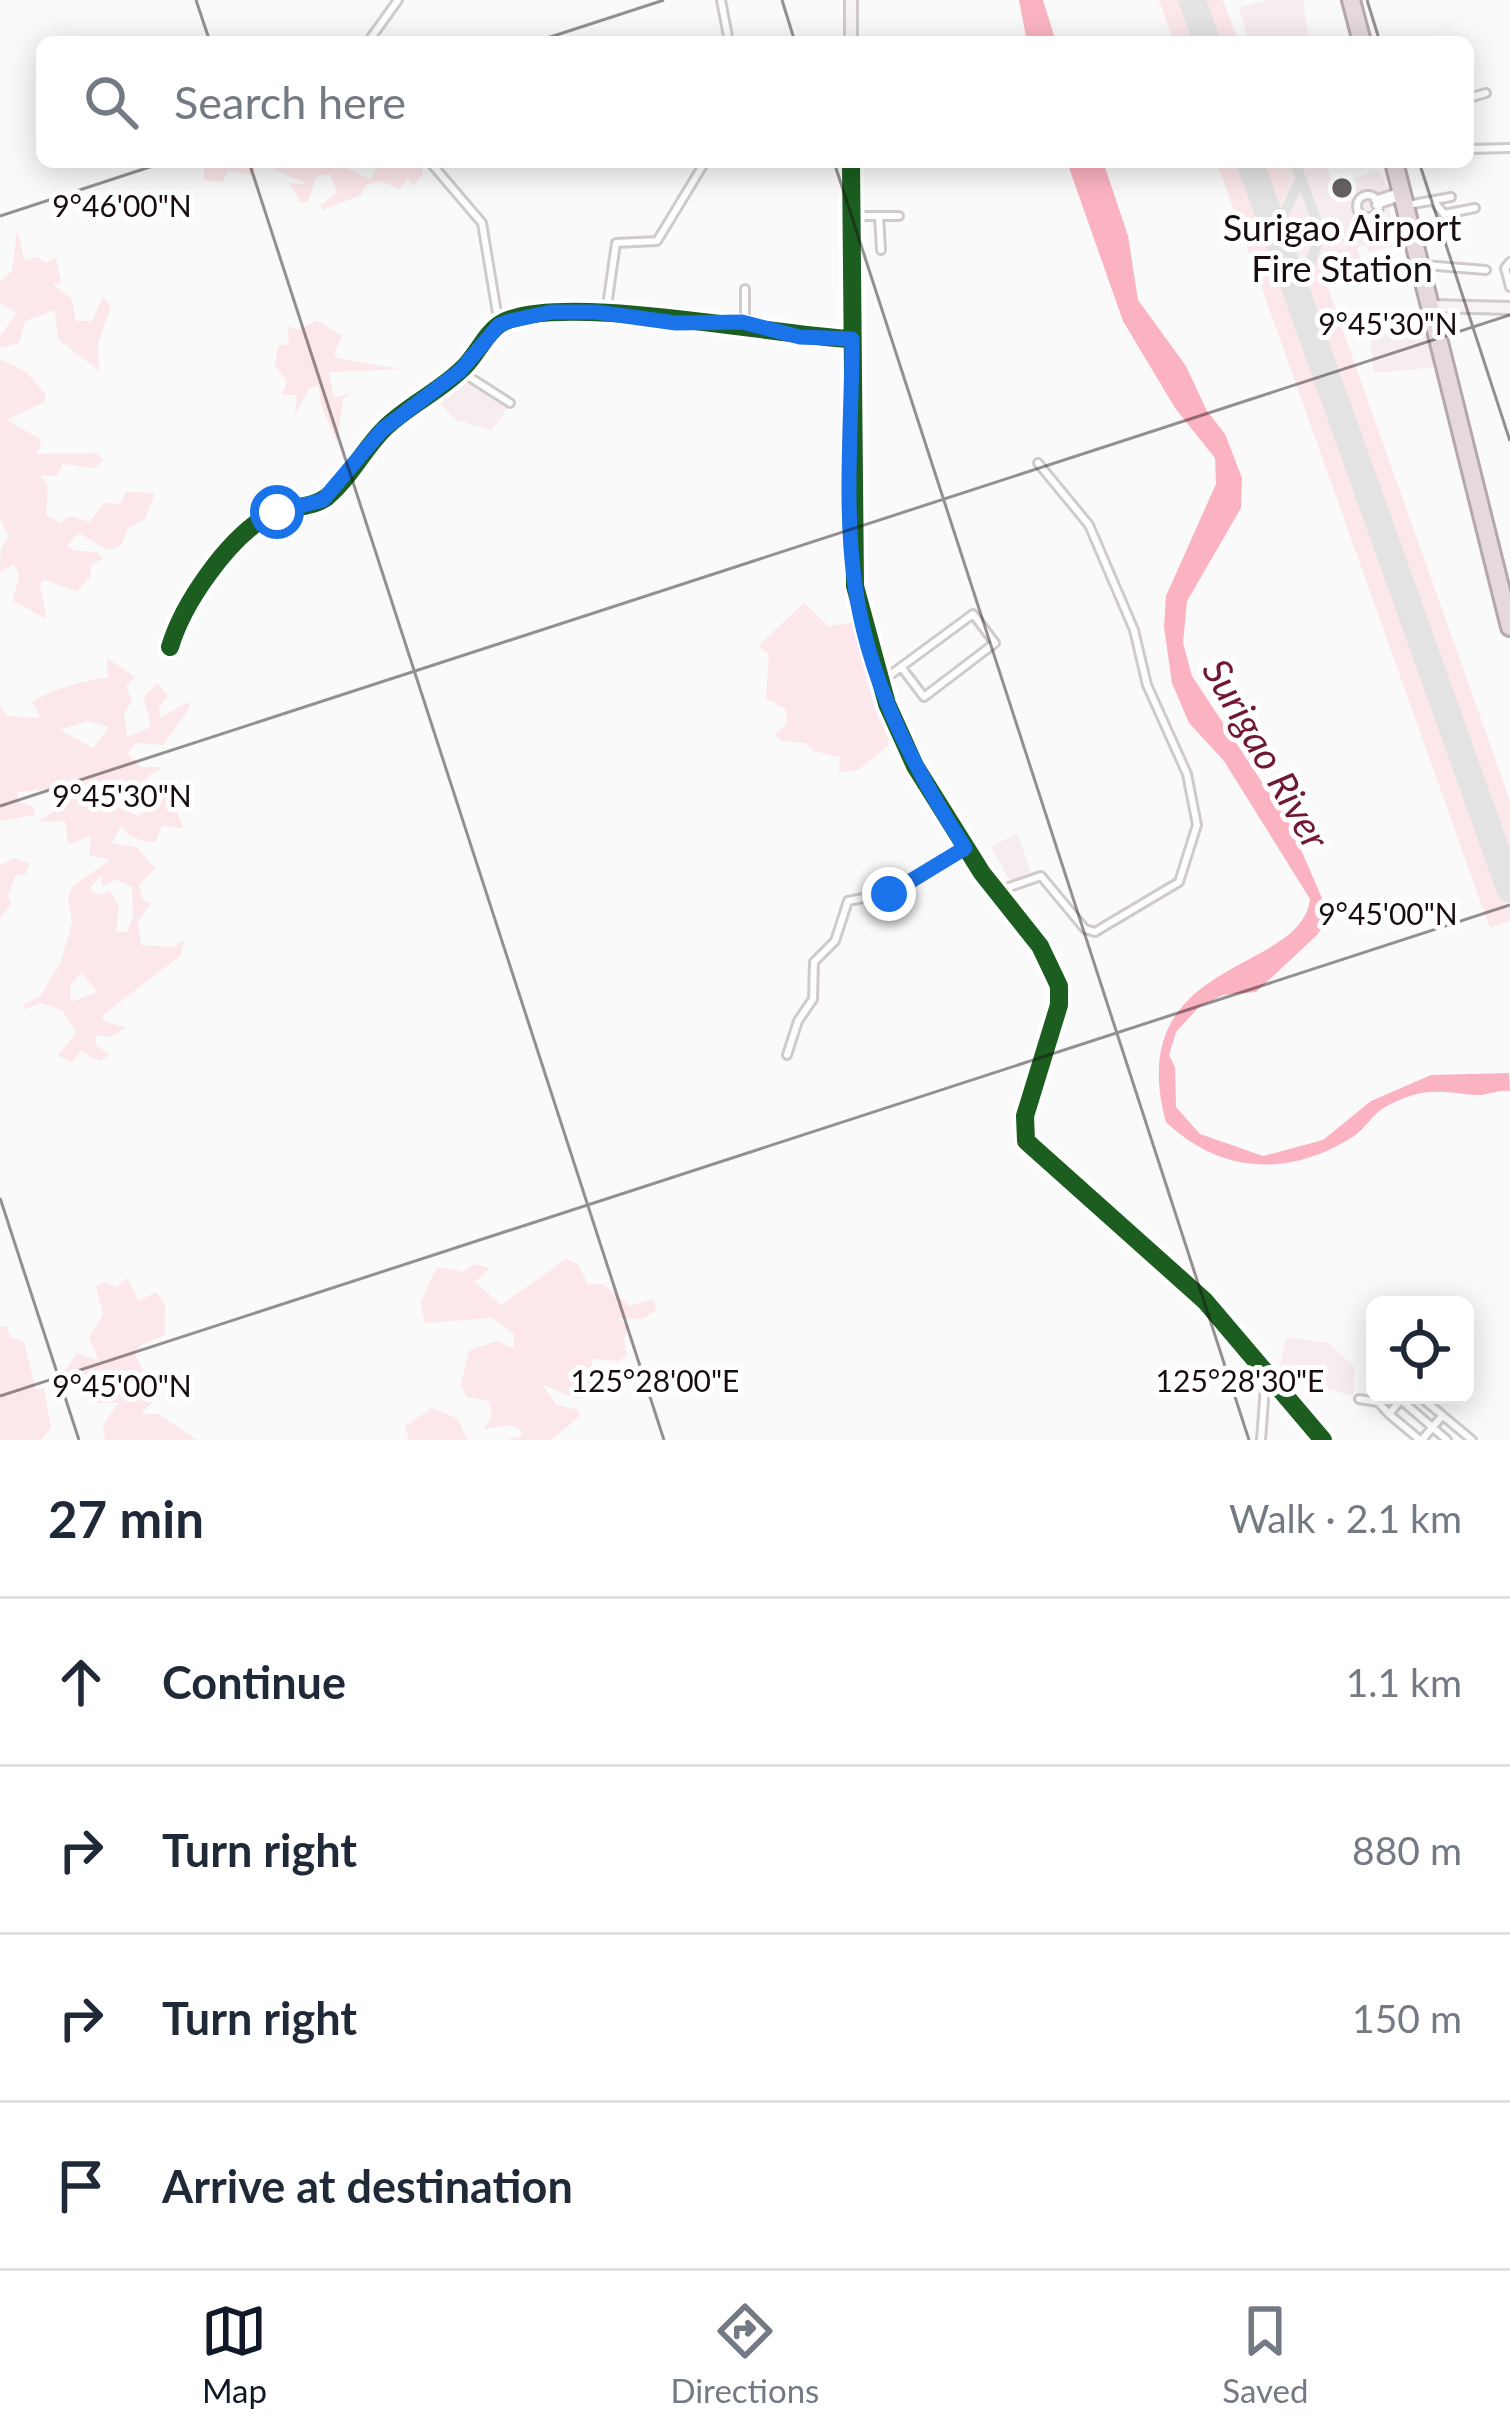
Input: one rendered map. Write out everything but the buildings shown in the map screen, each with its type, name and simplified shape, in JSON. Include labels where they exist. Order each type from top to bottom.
[{"type":"highway","points":[[1351,0],[1360,36]]},
{"type":"highway","points":[[1396,168],[1510,626]]},
{"type":"street","points":[[372,36],[398,0]]},
{"type":"street","points":[[721,0],[728,36]]},
{"type":"street","points":[[850,36],[851,0]]},
{"type":"street","points":[[1474,96],[1486,93]]},
{"type":"street","points":[[1474,149],[1510,148]]},
{"type":"street","points":[[435,168],[482,223],[499,325]]},
{"type":"street","points":[[606,313],[616,243],[657,241],[701,168]]},
{"type":"street","points":[[851,168],[852,558],[880,682],[915,766],[995,892],[1040,946],[1060,986],[1059,1006],[1025,1116],[1028,1145],[1186,1283],[1323,1440]]},
{"type":"street","points":[[1371,193],[1376,203],[1379,214],[1363,220],[1356,201],[1371,193]]},
{"type":"street","points":[[1376,203],[1403,198],[1436,202],[1451,197]]},
{"type":"street","points":[[1436,202],[1442,214],[1475,208]]},
{"type":"street","points":[[852,216],[899,216]]},
{"type":"street","points":[[879,216],[881,250]]},
{"type":"street","points":[[1510,262],[1505,268],[1510,287]]},
{"type":"street","points":[[1420,265],[1486,270]]},
{"type":"street","points":[[745,289],[746,323]]},
{"type":"street","points":[[1431,306],[1510,308]]},
{"type":"street","points":[[170,646],[213,571],[256,524],[277,512],[323,500],[382,430],[460,371],[499,325],[551,312],[606,313],[676,323],[746,323],[800,337],[852,339]]},
{"type":"street","points":[[460,371],[510,404]]},
{"type":"street","points":[[995,892],[1040,876],[1085,929],[1095,932],[1179,882],[1197,825],[1187,774],[1147,685],[1111,573],[1085,517],[1038,463]]},
{"type":"street","points":[[880,682],[973,614],[995,643],[924,697],[902,668]]},
{"type":"street","points":[[787,1055],[798,1021],[813,999],[814,962],[835,941],[848,901],[894,893],[965,848]]},
{"type":"street","points":[[1261,1440],[1266,1373]]},
{"type":"street","points":[[1359,1400],[1378,1402],[1421,1440],[1442,1416]]},
{"type":"street","points":[[1389,1414],[1397,1404]]},
{"type":"street","points":[[1410,1404],[1447,1440]]},
{"type":"street","points":[[1428,1404],[1472,1440]]},
{"type":"shaded area","points":[[1019,0],[1043,0],[1054,36],[1026,36]]},
{"type":"shaded area","points":[[1159,0],[1223,0],[1236,36],[1172,36]]},
{"type":"shaded area","points":[[1159,0],[1179,0],[1192,36],[1172,36]]},
{"type":"shaded area","points":[[1202,0],[1223,0],[1236,36],[1215,36]]},
{"type":"shaded area","points":[[1267,0],[1303,0],[1308,36],[1247,36],[1239,8]]},
{"type":"shaded area","points":[[204,168],[256,168],[251,175],[228,171],[223,182],[204,180]]},
{"type":"shaded area","points":[[347,168],[370,179],[377,168],[422,168],[423,174],[414,185],[408,179],[399,189],[381,181],[366,185],[361,195],[323,210],[320,205],[337,193],[330,174],[316,177],[308,201],[302,203],[289,183],[307,184],[276,170]]},
{"type":"shaded area","points":[[1069,168],[1105,168],[1128,236],[1138,300],[1186,366],[1207,411],[1225,434],[1242,478],[1241,508],[1187,601],[1183,643],[1192,676],[1291,826],[1324,903],[1323,926],[1317,935],[1256,992],[1223,995],[1199,1007],[1176,1032],[1169,1055],[1175,1067],[1176,1107],[1200,1134],[1263,1156],[1323,1140],[1371,1101],[1431,1075],[1509,1073],[1510,1091],[1409,1096],[1380,1110],[1356,1135],[1327,1151],[1279,1164],[1255,1164],[1209,1152],[1166,1122],[1159,1068],[1168,1028],[1190,999],[1300,924],[1310,899],[1224,761],[1189,723],[1172,683],[1164,627],[1166,596],[1216,484],[1215,458],[1175,408],[1123,321]]},
{"type":"shaded area","points":[[1219,168],[1328,168],[1334,185],[1379,170],[1389,191],[1390,215],[1398,219],[1405,244],[1369,252],[1366,245],[1357,248],[1365,273],[1327,286],[1510,801],[1510,921],[1490,928]]},
{"type":"shaded area","points":[[1219,168],[1240,168],[1510,921],[1490,928]]},
{"type":"shaded area","points":[[1263,168],[1284,168],[1288,182],[1281,202]]},
{"type":"shaded area","points":[[1290,213],[1301,213],[1311,242],[1303,249],[1294,248],[1285,224]]},
{"type":"shaded area","points":[[17,230],[25,261],[37,257],[46,263],[56,257],[61,283],[52,284],[71,298],[76,321],[92,321],[103,296],[111,307],[98,343],[99,371],[58,339],[55,310],[25,321],[19,343],[0,348],[0,336],[16,314],[0,302],[0,282],[12,271]]},
{"type":"shaded area","points":[[1356,248],[1365,273],[1327,286],[1510,801],[1510,848],[1308,296],[1317,258]]},
{"type":"shaded area","points":[[317,320],[342,336],[334,355],[338,358],[400,369],[329,372],[334,398],[354,392],[343,399],[337,443],[319,386],[310,387],[295,415],[297,395],[282,395],[287,381],[275,366],[278,346],[289,344],[287,326],[298,330]]},
{"type":"shaded area","points":[[1426,325],[1437,367],[1374,373],[1369,330]]},
{"type":"shaded area","points":[[0,359],[26,372],[46,395],[44,402],[7,420],[41,440],[37,454],[96,453],[104,459],[95,468],[63,464],[57,476],[39,475],[48,485],[46,515],[59,523],[71,516],[89,522],[104,503],[120,504],[126,492],[155,493],[145,519],[128,528],[121,546],[107,550],[79,533],[67,545],[74,551],[97,552],[103,559],[92,564],[90,577],[77,591],[44,580],[40,585],[47,619],[13,601],[19,575],[14,564],[0,573],[1,549],[9,537],[0,519]]},
{"type":"shaded area","points":[[462,372],[511,404],[491,431],[454,419],[433,394]]},
{"type":"shaded area","points":[[804,603],[828,626],[857,622],[889,716],[888,746],[858,770],[839,772],[840,757],[813,751],[805,743],[781,741],[775,734],[787,724],[786,710],[766,698],[769,654],[758,646]]},
{"type":"shaded area","points":[[107,658],[135,677],[126,687],[132,701],[124,713],[127,737],[151,727],[144,697],[158,683],[168,696],[159,707],[160,718],[188,702],[190,707],[163,745],[135,743],[128,754],[141,767],[163,767],[149,775],[144,787],[168,784],[183,828],[162,826],[155,842],[136,838],[121,826],[112,843],[138,848],[155,869],[139,885],[143,901],[151,904],[138,921],[141,945],[173,947],[185,940],[180,956],[103,1015],[103,1020],[126,1028],[110,1037],[96,1035],[96,1045],[110,1055],[99,1061],[81,1051],[72,1062],[58,1056],[76,1032],[62,1010],[41,1003],[23,1010],[24,1004],[41,995],[61,962],[72,922],[68,898],[73,886],[110,860],[89,855],[91,836],[68,844],[65,821],[38,822],[64,804],[58,788],[18,792],[18,801],[34,807],[34,815],[0,821],[0,706],[7,716],[41,718],[32,702],[69,686],[108,678]],"holes":[[[87,721],[109,727],[93,748],[60,730]],[[122,791],[146,801],[161,796],[162,801],[138,816],[105,802],[118,800]],[[101,875],[103,886],[116,879],[132,887],[133,918],[127,932],[116,932],[119,907],[110,891],[98,895],[89,889]],[[81,972],[97,992],[71,1002],[70,986]]]},
{"type":"shaded area","points":[[1017,833],[1032,875],[1012,884],[991,847]]},
{"type":"shaded area","points":[[14,858],[29,863],[26,874],[15,876],[8,895],[11,904],[0,918],[0,865]]},
{"type":"shaded area","points":[[566,1259],[578,1264],[588,1284],[603,1284],[630,1306],[653,1299],[657,1310],[641,1319],[618,1318],[629,1327],[624,1339],[627,1354],[619,1361],[592,1359],[591,1395],[577,1399],[542,1384],[556,1405],[579,1410],[580,1416],[551,1440],[506,1440],[522,1436],[521,1430],[512,1425],[484,1429],[492,1417],[489,1401],[467,1397],[461,1385],[469,1350],[498,1341],[514,1349],[514,1334],[492,1318],[425,1323],[420,1303],[437,1267],[463,1272],[475,1264],[490,1268],[475,1282],[501,1305]]},
{"type":"shaded area","points":[[127,1278],[139,1301],[156,1292],[165,1305],[165,1335],[141,1345],[135,1355],[148,1379],[144,1395],[156,1398],[141,1414],[158,1414],[197,1440],[105,1440],[103,1425],[119,1403],[97,1403],[64,1372],[77,1353],[99,1361],[89,1338],[103,1315],[96,1287],[104,1282],[116,1287]]},
{"type":"shaded area","points":[[6,1326],[11,1337],[24,1342],[36,1390],[44,1388],[51,1428],[41,1440],[0,1440],[0,1327]]},
{"type":"shaded area","points":[[1286,1337],[1329,1343],[1355,1368],[1353,1396],[1278,1376]]},
{"type":"shaded area","points":[[432,1408],[458,1419],[467,1440],[409,1440],[405,1426]]},
{"type":"taxiway","points":[[1297,168],[1321,233],[1298,298]]},
{"type":"taxiway","points":[[1275,233],[1301,178]]},
{"type":"runway","points":[[1192,0],[1205,36]]},
{"type":"runway","points":[[1252,168],[1510,889]]},
{"type":"cycle path","points":[[851,168],[855,586],[887,704],[915,766],[982,873],[1040,946],[1059,986],[1059,1005],[1025,1116],[1026,1141],[1205,1301],[1323,1440]]},
{"type":"cycle path","points":[[170,647],[196,593],[237,540],[274,513],[327,497],[386,427],[456,375],[500,324],[528,315],[616,313],[852,339]]},
{"type":"place","name":"Surigao Airport Fire Station","points":[[1342,188]]},
{"type":"route","points":[[277,512],[323,500],[382,430],[460,371],[499,325],[510,321],[551,312],[596,312],[676,323],[742,322],[800,337],[852,339],[852,558],[858,601],[898,733],[965,848],[889,894]]},
{"type":"water label","name":"Surigao River","points":[[1266,754]]}]
